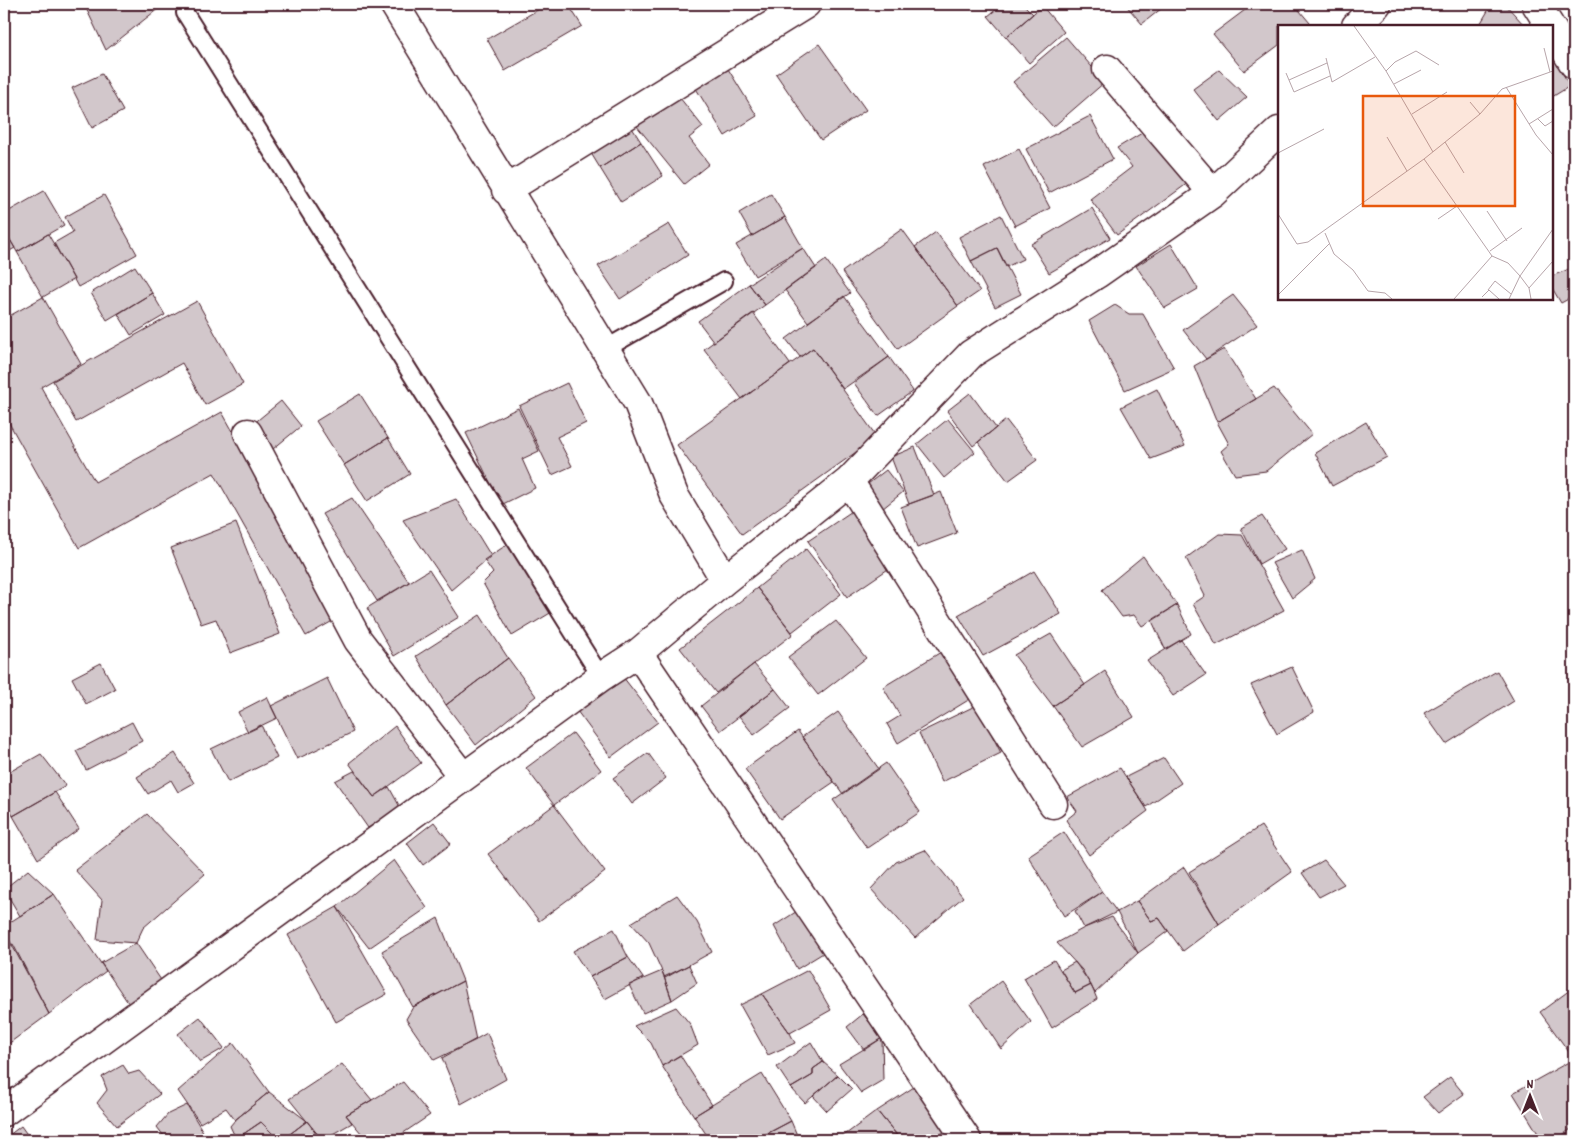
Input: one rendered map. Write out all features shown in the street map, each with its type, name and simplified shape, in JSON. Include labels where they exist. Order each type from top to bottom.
[{"type":"street","points":[[394,4],[638,403],[674,495],[725,580]]},
{"type":"street","points":[[506,190],[806,4]]},
{"type":"street","points":[[1357,25],[1377,4]]},
{"type":"street","points":[[1536,4],[1550,25]]},
{"type":"street","points":[[1553,30],[1574,64]]},
{"type":"street","points":[[1107,69],[1213,193]]},
{"type":"street","points":[[4,1112],[601,677],[638,653],[725,580],[849,481],[971,354],[1097,274],[1213,193],[1278,132]]},
{"type":"street","points":[[248,433],[358,640],[463,777]]},
{"type":"street","points":[[849,481],[1052,804]]},
{"type":"street","points":[[638,653],[967,1140]]},
{"type":"lane","points":[[185,13],[601,677]]},
{"type":"lane","points":[[605,349],[724,281]]},
{"type":"building","points":[[84,4],[155,4],[159,8],[106,50]]},
{"type":"building","points":[[548,4],[568,4],[582,26],[505,71],[487,39]]},
{"type":"building","points":[[1003,4],[1023,4],[1033,14],[1006,37],[988,16]]},
{"type":"building","points":[[1125,4],[1167,4],[1142,24]]},
{"type":"building","points":[[1253,4],[1294,4],[1310,23],[1307,25],[1278,25],[1278,46],[1244,71],[1213,34]]},
{"type":"building","points":[[1492,4],[1505,4],[1524,25],[1480,25]]},
{"type":"building","points":[[1042,6],[1064,32],[1029,63],[1006,37]]},
{"type":"building","points":[[1066,37],[1105,82],[1053,127],[1013,82]]},
{"type":"building","points":[[819,44],[866,110],[821,140],[776,74]]},
{"type":"building","points":[[1553,57],[1570,86],[1553,96]]},
{"type":"building","points":[[725,64],[757,116],[725,136],[692,82]]},
{"type":"building","points":[[1219,70],[1247,97],[1219,121],[1193,89]]},
{"type":"building","points":[[102,74],[123,111],[92,128],[72,88]]},
{"type":"building","points":[[676,93],[703,127],[689,138],[709,164],[684,184],[636,125]]},
{"type":"building","points":[[1090,116],[1113,159],[1049,193],[1026,149]]},
{"type":"building","points":[[627,120],[641,142],[600,168],[586,145]]},
{"type":"building","points":[[1147,130],[1188,183],[1117,235],[1090,199],[1132,167],[1117,148]]},
{"type":"building","points":[[641,142],[663,176],[621,202],[600,168]]},
{"type":"building","points":[[1019,149],[1050,208],[1015,226],[984,167]]},
{"type":"building","points":[[44,191],[64,225],[17,252],[4,229],[4,214]]},
{"type":"building","points":[[771,194],[785,217],[752,236],[739,213]]},
{"type":"building","points":[[104,195],[137,254],[78,287],[54,243],[73,232],[65,217]]},
{"type":"building","points":[[1092,208],[1110,238],[1049,273],[1031,244]]},
{"type":"building","points":[[1001,215],[1023,259],[1006,267],[997,248],[971,261],[959,237]]},
{"type":"building","points":[[785,217],[803,248],[755,276],[736,245]]},
{"type":"building","points":[[669,224],[688,255],[620,299],[598,266]]},
{"type":"building","points":[[902,229],[958,306],[898,349],[842,272]]},
{"type":"building","points":[[4,230],[15,248],[4,254]]},
{"type":"building","points":[[936,232],[980,291],[958,306],[915,247]]},
{"type":"building","points":[[48,234],[74,279],[43,297],[17,252]]},
{"type":"building","points":[[1171,244],[1198,289],[1165,308],[1136,266]]},
{"type":"building","points":[[803,248],[816,268],[765,305],[749,284]]},
{"type":"building","points":[[997,248],[1021,294],[995,307],[971,261]]},
{"type":"building","points":[[826,260],[850,293],[808,322],[785,290]]},
{"type":"building","points":[[135,266],[152,293],[107,320],[91,293]]},
{"type":"building","points":[[1574,267],[1574,296],[1561,303],[1553,290],[1553,276]]},
{"type":"building","points":[[749,284],[765,305],[714,342],[698,321]]},
{"type":"building","points":[[152,293],[165,315],[131,335],[118,314]]},
{"type":"building","points":[[1233,295],[1257,325],[1206,359],[1183,330]]},
{"type":"building","points":[[844,296],[889,357],[843,389],[813,348],[800,357],[786,339]]},
{"type":"building","points":[[43,297],[81,364],[41,387],[95,482],[222,412],[338,618],[306,636],[214,473],[79,548],[4,414],[4,319]]},
{"type":"building","points":[[197,301],[243,384],[205,405],[182,363],[76,422],[53,381]]},
{"type":"building","points":[[1115,305],[1129,314],[1143,314],[1174,368],[1125,390],[1089,321]]},
{"type":"building","points":[[753,313],[790,364],[742,399],[704,349]]},
{"type":"building","points":[[813,348],[877,437],[742,534],[677,445]]},
{"type":"building","points":[[1224,349],[1256,399],[1217,422],[1194,366]]},
{"type":"building","points":[[889,357],[913,391],[878,416],[854,383]]},
{"type":"building","points":[[567,383],[586,423],[557,437],[572,466],[552,475],[519,406]]},
{"type":"building","points":[[1274,388],[1312,434],[1266,471],[1235,475],[1221,451],[1229,444],[1217,422]]},
{"type":"building","points":[[1157,389],[1185,446],[1151,459],[1121,407]]},
{"type":"building","points":[[970,393],[996,428],[973,446],[947,411]]},
{"type":"building","points":[[360,394],[388,438],[344,465],[316,421]]},
{"type":"building","points":[[281,401],[301,426],[273,449],[253,424]]},
{"type":"building","points":[[518,408],[539,451],[522,459],[535,488],[501,505],[466,433]]},
{"type":"building","points":[[948,419],[975,452],[944,478],[917,444]]},
{"type":"building","points":[[1006,420],[1037,460],[1008,481],[978,442]]},
{"type":"building","points":[[1366,422],[1387,457],[1332,486],[1315,453]]},
{"type":"building","points":[[388,438],[410,474],[367,501],[344,465]]},
{"type":"building","points":[[915,447],[934,495],[909,504],[891,457]]},
{"type":"building","points":[[886,470],[903,492],[882,509],[864,487]]},
{"type":"building","points":[[941,492],[957,533],[917,548],[901,507]]},
{"type":"building","points":[[352,498],[409,582],[377,601],[322,514]]},
{"type":"building","points":[[456,499],[491,556],[451,590],[403,520]]},
{"type":"building","points":[[858,507],[897,563],[847,597],[808,541]]},
{"type":"building","points":[[1262,516],[1285,549],[1259,564],[1241,528]]},
{"type":"building","points":[[236,523],[280,634],[230,653],[216,619],[201,624],[171,548]]},
{"type":"building","points":[[1219,534],[1242,535],[1284,610],[1216,645],[1193,604],[1205,596],[1186,558]]},
{"type":"building","points":[[508,544],[552,612],[512,636],[483,583],[493,573],[484,560]]},
{"type":"building","points":[[806,549],[841,594],[792,632],[757,588]]},
{"type":"building","points":[[1302,550],[1315,579],[1292,598],[1272,563]]},
{"type":"building","points":[[1143,556],[1177,605],[1142,626],[1134,615],[1122,617],[1102,590]]},
{"type":"building","points":[[429,570],[459,617],[394,656],[367,608]]},
{"type":"building","points":[[1034,571],[1061,614],[983,656],[958,615]]},
{"type":"building","points":[[757,588],[793,634],[716,693],[680,648]]},
{"type":"building","points":[[1177,605],[1191,634],[1165,649],[1152,621]]},
{"type":"building","points":[[480,615],[508,658],[446,705],[416,656]]},
{"type":"building","points":[[836,621],[866,658],[818,695],[788,657]]},
{"type":"building","points":[[1051,634],[1085,685],[1053,706],[1014,655]]},
{"type":"building","points":[[1181,640],[1206,675],[1173,696],[1147,661]]},
{"type":"building","points":[[946,649],[975,696],[898,743],[887,724],[900,716],[883,687]]},
{"type":"building","points":[[508,658],[536,696],[476,745],[446,705]]},
{"type":"building","points":[[101,663],[115,689],[86,704],[72,678]]},
{"type":"building","points":[[754,664],[775,689],[720,731],[701,706]]},
{"type":"building","points":[[1292,667],[1314,712],[1277,734],[1251,685]]},
{"type":"building","points":[[1105,671],[1134,717],[1082,747],[1053,706]]},
{"type":"building","points":[[1497,671],[1514,701],[1446,744],[1424,713]]},
{"type":"building","points":[[623,677],[658,722],[611,757],[577,711]]},
{"type":"building","points":[[327,678],[353,732],[297,759],[271,706]]},
{"type":"building","points":[[775,689],[790,708],[754,735],[739,716]]},
{"type":"building","points":[[267,697],[277,718],[248,732],[238,712]]},
{"type":"building","points":[[977,705],[1001,753],[942,782],[919,733]]},
{"type":"building","points":[[838,712],[879,769],[843,794],[802,737]]},
{"type":"building","points":[[132,722],[142,741],[86,770],[76,751]]},
{"type":"building","points":[[261,725],[277,758],[228,782],[211,749]]},
{"type":"building","points":[[395,726],[421,763],[374,797],[349,763]]},
{"type":"building","points":[[798,731],[834,782],[780,819],[745,769]]},
{"type":"building","points":[[573,733],[601,770],[554,805],[526,768]]},
{"type":"building","points":[[175,753],[194,783],[178,792],[171,780],[148,794],[137,777]]},
{"type":"building","points":[[648,753],[666,778],[632,804],[613,778]]},
{"type":"building","points":[[41,754],[66,786],[13,816],[4,799],[4,775]]},
{"type":"building","points":[[1164,758],[1181,783],[1146,807],[1126,777]]},
{"type":"building","points":[[886,763],[920,812],[867,848],[833,800]]},
{"type":"building","points":[[1120,768],[1148,811],[1089,855],[1066,820],[1077,811],[1067,797]]},
{"type":"building","points":[[354,771],[374,797],[389,787],[400,807],[368,828],[335,781]]},
{"type":"building","points":[[55,792],[79,829],[38,859],[13,816]]},
{"type":"building","points":[[554,805],[605,872],[539,921],[488,854]]},
{"type":"building","points":[[147,814],[205,874],[143,928],[136,943],[97,940],[102,900],[75,870]]},
{"type":"building","points":[[434,822],[451,844],[423,865],[407,843]]},
{"type":"building","points":[[1261,826],[1292,872],[1219,924],[1189,872]]},
{"type":"building","points":[[1064,832],[1102,892],[1064,916],[1028,856]]},
{"type":"building","points":[[925,850],[963,897],[915,938],[871,889],[896,862]]},
{"type":"building","points":[[394,860],[427,908],[369,948],[337,907]]},
{"type":"building","points":[[1324,860],[1344,884],[1319,897],[1302,873]]},
{"type":"building","points":[[1184,867],[1219,924],[1183,951],[1159,918],[1151,921],[1137,901]]},
{"type":"building","points":[[28,870],[54,894],[20,916],[4,889]]},
{"type":"building","points":[[1102,892],[1117,912],[1084,928],[1075,911]]},
{"type":"building","points":[[54,894],[106,971],[49,1014],[4,930],[4,926]]},
{"type":"building","points":[[677,895],[697,922],[712,952],[665,978],[649,943],[631,923]]},
{"type":"building","points":[[1137,901],[1151,921],[1159,918],[1168,931],[1138,953],[1117,912]]},
{"type":"building","points":[[805,906],[833,947],[797,969],[774,926]]},
{"type":"building","points":[[337,907],[387,994],[336,1022],[288,935]]},
{"type":"building","points":[[1112,917],[1138,953],[1095,993],[1082,970],[1057,943],[1084,928]]},
{"type":"building","points":[[438,918],[463,981],[413,1007],[382,951]]},
{"type":"building","points":[[614,929],[628,957],[590,977],[573,951]]},
{"type":"building","points":[[136,943],[163,983],[131,1007],[101,963]]},
{"type":"building","points":[[13,944],[49,1014],[4,1047],[4,949]]},
{"type":"building","points":[[628,957],[643,978],[605,999],[590,977]]},
{"type":"building","points":[[1054,960],[1075,993],[1091,985],[1097,999],[1052,1028],[1024,978]]},
{"type":"building","points":[[1075,962],[1091,985],[1075,993],[1061,970]]},
{"type":"building","points":[[689,965],[697,983],[672,1000],[664,977]]},
{"type":"building","points":[[808,970],[831,1010],[790,1033],[762,994]]},
{"type":"building","points":[[662,971],[672,1000],[643,1013],[629,985]]},
{"type":"building","points":[[463,981],[476,1040],[434,1060],[406,1019],[413,1007]]},
{"type":"building","points":[[1001,981],[1031,1022],[1001,1049],[971,1004]]},
{"type":"building","points":[[1574,987],[1574,1059],[1540,1012]]},
{"type":"building","points":[[762,994],[795,1043],[768,1055],[740,1005]]},
{"type":"building","points":[[676,1007],[690,1024],[698,1045],[662,1066],[651,1043],[634,1026]]},
{"type":"building","points":[[863,1014],[882,1038],[864,1050],[847,1027]]},
{"type":"building","points":[[200,1017],[224,1048],[200,1062],[178,1034]]},
{"type":"building","points":[[487,1033],[506,1079],[461,1104],[442,1058]]},
{"type":"building","points":[[882,1038],[883,1080],[861,1093],[839,1064]]},
{"type":"building","points":[[811,1042],[823,1062],[813,1069],[813,1075],[791,1088],[777,1067]]},
{"type":"building","points":[[233,1043],[269,1092],[235,1120],[226,1108],[200,1123],[178,1091]]},
{"type":"building","points":[[680,1055],[712,1105],[694,1116],[662,1066]]},
{"type":"building","points":[[1574,1059],[1574,1127],[1555,1140],[1542,1140],[1513,1093]]},
{"type":"building","points":[[823,1062],[838,1075],[805,1103],[791,1088],[813,1075],[813,1069]]},
{"type":"building","points":[[342,1064],[372,1100],[346,1115],[352,1123],[322,1140],[289,1099]]},
{"type":"building","points":[[123,1065],[129,1074],[139,1071],[160,1094],[117,1126],[97,1103],[107,1090],[102,1077]]},
{"type":"building","points":[[762,1074],[791,1121],[755,1140],[710,1140],[694,1116]]},
{"type":"building","points":[[838,1075],[852,1089],[827,1111],[813,1096]]},
{"type":"building","points":[[1450,1077],[1464,1094],[1438,1113],[1423,1097]]},
{"type":"building","points":[[403,1082],[430,1115],[393,1140],[367,1140],[346,1115]]},
{"type":"building","points":[[914,1087],[935,1108],[947,1130],[932,1140],[901,1140],[877,1111]]},
{"type":"building","points":[[269,1092],[307,1121],[282,1140],[279,1140],[261,1122],[236,1139],[230,1126]]},
{"type":"building","points":[[187,1105],[208,1140],[167,1140],[157,1127],[168,1114]]},
{"type":"building","points":[[877,1111],[896,1134],[888,1140],[838,1140]]},
{"type":"building","points":[[307,1121],[322,1140],[282,1140]]},
{"type":"building","points":[[791,1121],[799,1140],[755,1140]]},
{"type":"building","points":[[261,1122],[279,1140],[236,1139]]},
{"type":"building","points":[[21,1126],[31,1140],[4,1140],[4,1139]]}]
